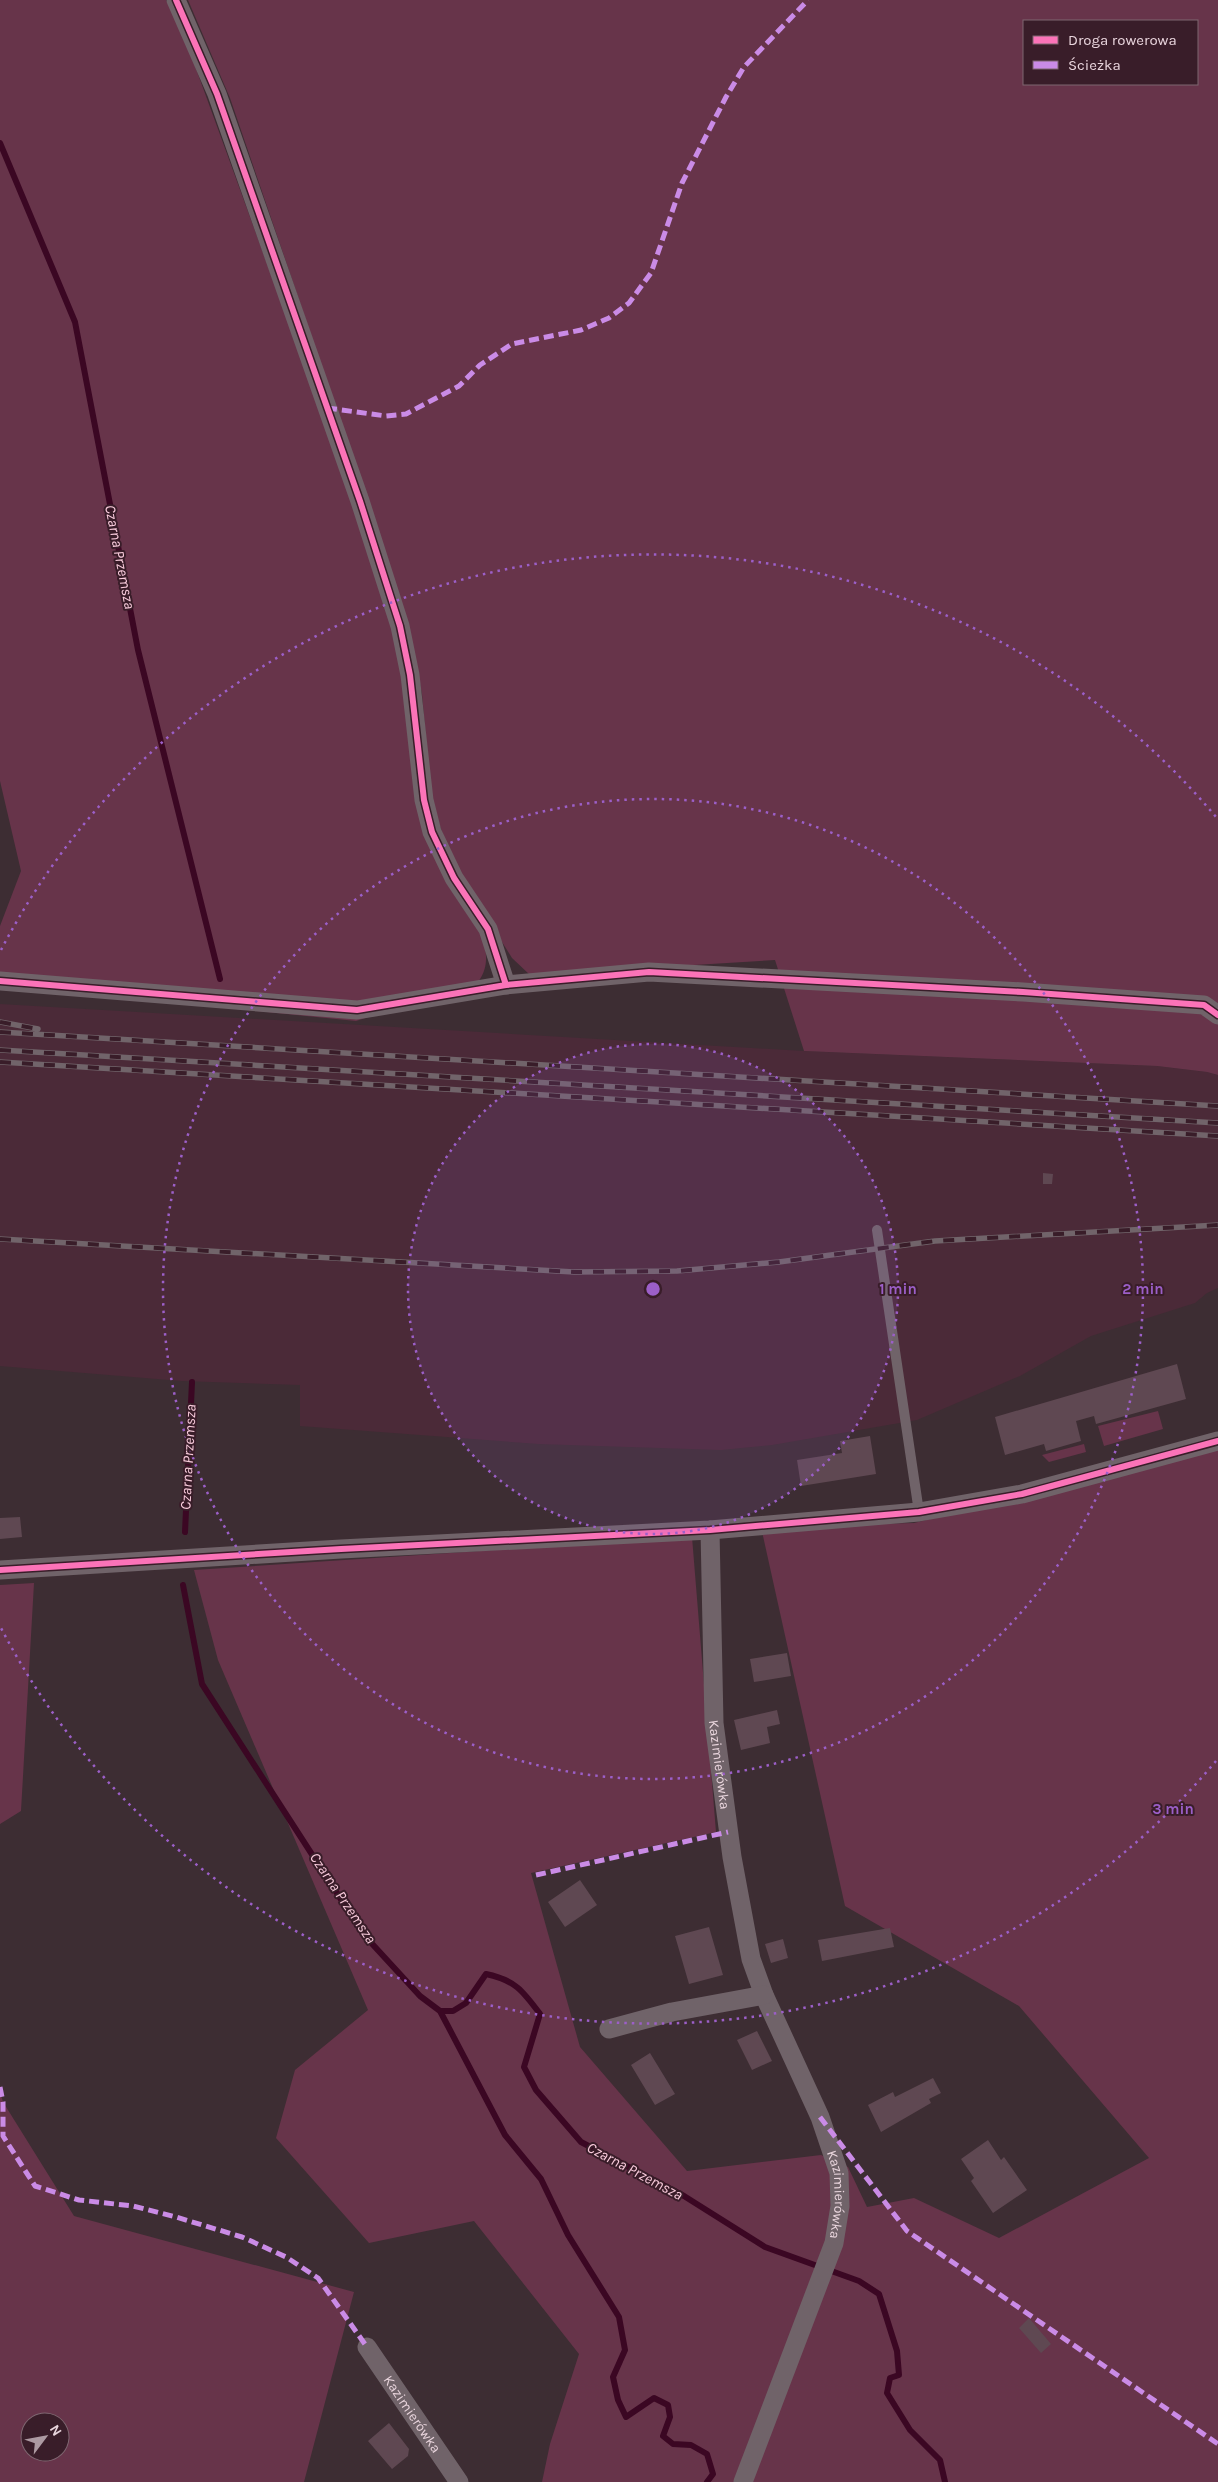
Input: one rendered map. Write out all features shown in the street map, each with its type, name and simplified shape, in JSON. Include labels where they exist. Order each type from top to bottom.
[{"type":"street","points":[[176,0],[216,94],[360,501],[400,626],[410,674],[424,800],[432,832],[454,878],[488,929],[506,985]]},
{"type":"street","points":[[0,980],[356,1010],[506,985],[649,972],[1023,992],[1204,1005],[1218,1015]]},
{"type":"street","points":[[0,1570],[341,1549],[710,1530],[919,1512],[1022,1494],[1218,1441]]},
{"type":"street","name":"Kazimierówka","points":[[710,1530],[714,1723],[732,1857],[751,1959],[764,1995],[820,2118],[839,2173],[840,2206],[834,2243],[743,2482]]},
{"type":"street","points":[[609,2028],[672,2012],[764,1995]]},
{"type":"street","name":"Kazimierówka","points":[[367,2347],[459,2482]]},
{"type":"lane","points":[[877,1230],[919,1512]]},
{"type":"shaded area","points":[[0,0],[166,0],[183,33],[356,508],[397,645],[420,814],[484,940],[486,962],[484,972],[478,982],[356,1021],[0,985],[0,926],[21,871],[0,781]]},
{"type":"shaded area","points":[[188,0],[1218,0],[1218,1075],[1157,1066],[804,1051],[775,960],[530,975],[512,958],[455,867],[437,818],[431,793],[422,694],[413,649],[385,551],[230,98]]},
{"type":"shaded area","points":[[0,1004],[804,1051],[1157,1066],[1207,1072],[1218,1075],[1218,1288],[1207,1293],[1195,1303],[1091,1336],[1020,1376],[917,1420],[772,1445],[721,1450],[539,1444],[300,1426],[300,1385],[181,1381],[0,1366]]},
{"type":"shaded area","points":[[1158,1411],[1163,1429],[1104,1446],[1098,1426]]},
{"type":"shaded area","points":[[1084,1444],[1086,1452],[1049,1462],[1042,1455]]},
{"type":"shaded area","points":[[1218,1450],[1218,2482],[542,2482],[550,2444],[579,2354],[474,2221],[369,2243],[276,2138],[295,2070],[368,2010],[218,1660],[194,1570],[692,1537],[716,1832],[531,1873],[580,2047],[687,2171],[821,2155],[848,2167],[867,2207],[914,2198],[999,2238],[1149,2158],[1019,2006],[845,1906],[761,1527],[914,1523]]},
{"type":"shaded area","points":[[34,1583],[21,1811],[0,1824],[0,1585]]},
{"type":"shaded area","points":[[0,2092],[3,2102],[74,2216],[354,2292],[304,2482],[0,2482]]},
{"type":"building","points":[[1043,1173],[1053,1174],[1052,1184],[1043,1184]]},
{"type":"building","points":[[1177,1364],[1186,1399],[1096,1424],[1094,1416],[1076,1421],[1081,1441],[1046,1451],[1044,1444],[1005,1455],[995,1417]]},
{"type":"building","points":[[870,1436],[876,1474],[801,1486],[797,1460],[842,1453],[840,1441]]},
{"type":"building","points":[[20,1517],[22,1537],[0,1539],[0,1518]]},
{"type":"building","points":[[787,1653],[791,1676],[754,1682],[750,1659]]},
{"type":"building","points":[[777,1710],[780,1724],[767,1727],[770,1743],[741,1750],[734,1720]]},
{"type":"building","points":[[580,1880],[597,1905],[565,1927],[548,1902]]},
{"type":"building","points":[[709,1927],[723,1975],[689,1984],[675,1936]]},
{"type":"building","points":[[890,1928],[894,1947],[822,1961],[818,1940]]},
{"type":"building","points":[[783,1939],[788,1958],[771,1963],[765,1944]]},
{"type":"building","points":[[757,2031],[772,2061],[752,2070],[737,2040]]},
{"type":"building","points":[[650,2053],[675,2094],[655,2105],[631,2065]]},
{"type":"building","points":[[933,2078],[941,2093],[929,2099],[931,2103],[881,2132],[868,2105],[893,2092],[895,2097]]},
{"type":"building","points":[[988,2140],[1001,2160],[1004,2157],[1027,2190],[993,2213],[971,2181],[974,2178],[961,2159]]},
{"type":"building","points":[[1029,2318],[1051,2344],[1041,2353],[1019,2328]]},
{"type":"building","points":[[389,2423],[409,2449],[408,2456],[392,2469],[368,2441]]},
{"type":"waterway","name":"Czarna Przemsza","points":[[0,143],[75,322],[138,650],[220,979]]},
{"type":"waterway","name":"Czarna Przemsza","points":[[185,1532],[192,1382]]},
{"type":"waterway","name":"Czarna Przemsza","points":[[183,1585],[202,1684],[364,1935],[420,1996],[440,2011],[453,2011],[466,2003],[486,1974],[496,1976],[518,1988],[540,2014],[524,2067],[536,2090],[581,2142],[684,2196],[765,2247],[859,2281],[879,2294],[897,2351],[899,2375],[890,2378],[887,2393],[910,2430],[940,2460],[945,2482]]},
{"type":"waterway","points":[[440,2011],[505,2135],[541,2179],[568,2235],[619,2317],[625,2350],[613,2377],[618,2400],[626,2417],[654,2398],[668,2405],[670,2417],[663,2436],[673,2444],[691,2445],[707,2454],[713,2474],[707,2482]]},
{"type":"railway","points":[[0,1022],[38,1029]]},
{"type":"railway","points":[[0,1032],[1218,1106]]},
{"type":"railway","points":[[0,1050],[1218,1123]]},
{"type":"railway","points":[[0,1062],[1218,1136]]},
{"type":"railway","points":[[0,1239],[574,1272],[677,1271],[779,1262],[935,1241],[1218,1225]]},
{"type":"marked path","points":[[327,408],[386,416],[406,414],[459,386],[480,365],[512,344],[581,330],[609,318],[629,303],[651,273],[682,183],[726,97],[744,67],[808,0]]},
{"type":"marked path","points":[[536,1875],[728,1832]]},
{"type":"marked path","points":[[0,2087],[3,2102],[3,2136],[35,2186],[79,2200],[133,2206],[176,2217],[242,2237],[286,2257],[318,2278],[367,2347]]},
{"type":"marked path","points":[[820,2117],[907,2231],[1218,2444]]},
{"type":"cycle path","points":[[176,0],[217,94],[360,501],[400,626],[410,675],[424,800],[432,832],[454,878],[488,929],[506,985]]},
{"type":"cycle path","points":[[0,981],[357,1010],[506,985],[649,972],[1023,992],[1204,1005],[1218,1015]]},
{"type":"cycle path","points":[[0,1570],[341,1549],[710,1530],[919,1512],[1022,1494],[1218,1441]]}]
